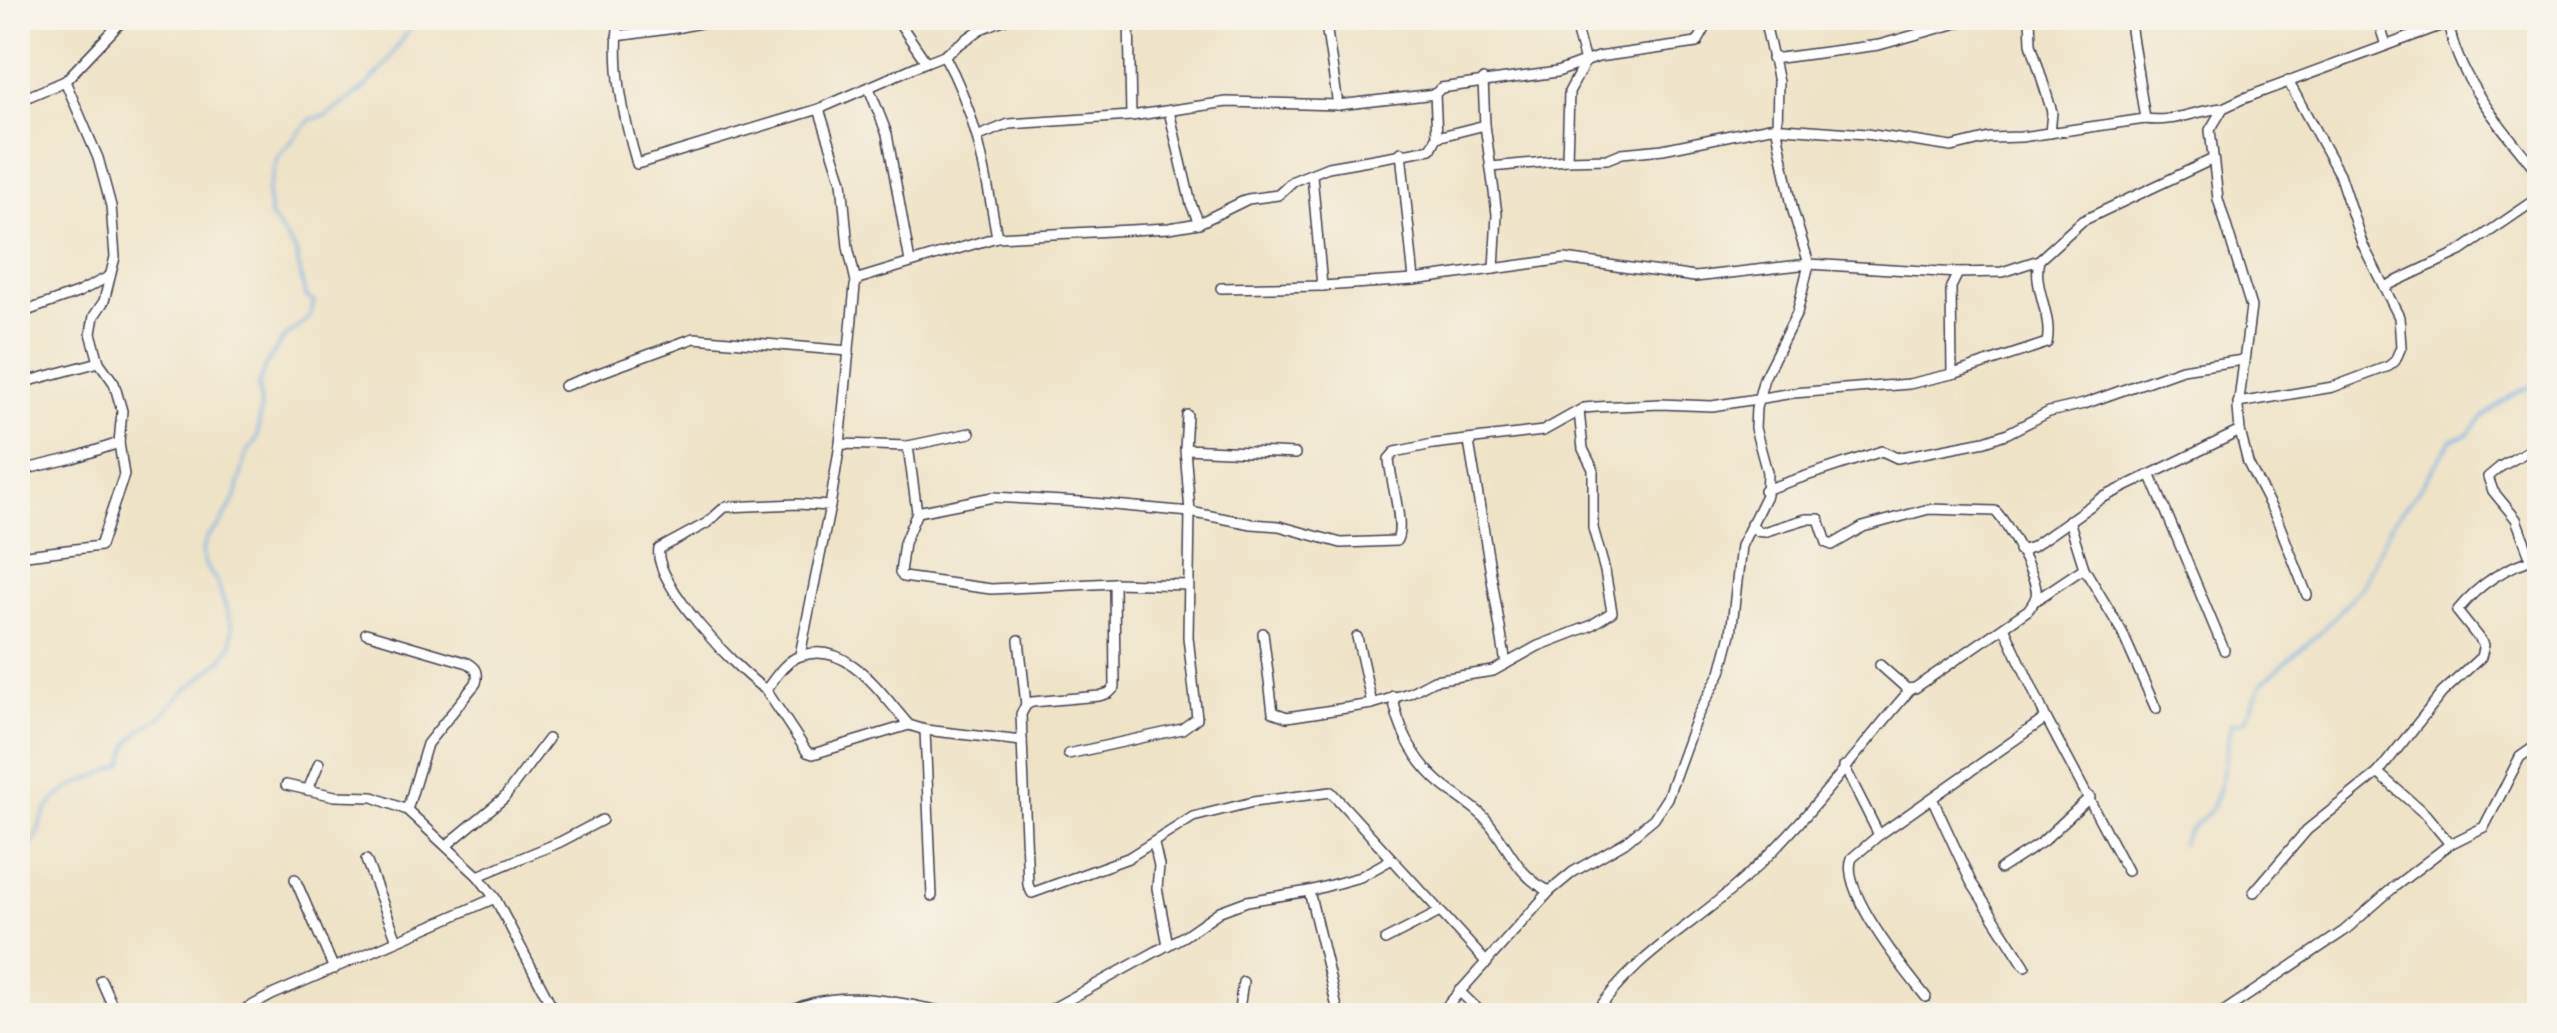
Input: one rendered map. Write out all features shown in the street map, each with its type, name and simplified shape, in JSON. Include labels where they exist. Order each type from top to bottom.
[{"type":"street","points":[[18,101],[65,82],[125,18]]},
{"type":"street","points":[[619,18],[615,50],[625,130],[638,164],[819,109],[944,55],[981,29],[1008,18]]},
{"type":"street","points":[[617,36],[725,18]]},
{"type":"street","points":[[896,18],[926,62]]},
{"type":"street","points":[[1129,18],[1132,116]]},
{"type":"street","points":[[1325,18],[1338,105]]},
{"type":"street","points":[[1568,160],[1569,92],[1585,62],[1573,18]]},
{"type":"street","points":[[979,136],[1009,124],[1132,116],[1228,102],[1338,105],[1434,94],[1442,88],[1483,80],[1557,72],[1598,56],[1697,43],[1711,18]]},
{"type":"street","points":[[1438,1016],[1550,891],[1654,818],[1726,656],[1737,566],[1750,523],[1762,506],[1767,472],[1754,417],[1780,342],[1800,305],[1809,264],[1793,210],[1778,127],[1778,82],[1764,18]]},
{"type":"street","points":[[1772,58],[1879,45],[1976,18]]},
{"type":"street","points":[[2030,18],[2031,43],[2052,112],[2050,133]]},
{"type":"street","points":[[2145,118],[2139,62],[2129,21],[2158,18]]},
{"type":"street","points":[[2377,18],[2386,44]]},
{"type":"street","points":[[1491,167],[1607,160],[1622,153],[1778,127],[1952,146],[2145,118],[2165,122],[2203,108],[2222,108],[2461,18]]},
{"type":"street","points":[[2448,22],[2472,88],[2540,174]]},
{"type":"street","points":[[944,55],[962,87],[979,136],[997,236]]},
{"type":"street","points":[[1483,80],[1497,214],[1494,269]]},
{"type":"street","points":[[2238,403],[2333,387],[2395,360],[2401,347],[2402,328],[2349,214],[2339,174],[2288,81]]},
{"type":"street","points":[[18,556],[100,546],[124,475],[122,411],[114,382],[99,362],[91,333],[115,256],[111,206],[98,158],[65,82]]},
{"type":"street","points":[[869,88],[887,134],[910,262]]},
{"type":"street","points":[[856,282],[997,236],[1169,228],[1199,223],[1248,199],[1278,195],[1293,181],[1328,166],[1430,149],[1437,137],[1434,94]]},
{"type":"street","points":[[2222,108],[2210,130],[2211,160],[2230,243],[2252,308],[2238,403],[2240,431],[2248,463],[2276,518],[2307,595]]},
{"type":"street","points":[[800,656],[840,444],[856,282],[842,181],[819,109]]},
{"type":"street","points":[[1168,111],[1199,223]]},
{"type":"street","points":[[1437,137],[1485,126]]},
{"type":"street","points":[[1401,152],[1414,280]]},
{"type":"street","points":[[1221,288],[1414,280],[1566,259],[1671,276],[1809,264],[2002,272],[2039,260],[2082,220],[2211,160]]},
{"type":"street","points":[[1312,176],[1322,286]]},
{"type":"street","points":[[2384,287],[2462,250],[2540,197]]},
{"type":"street","points":[[917,512],[993,497],[1190,512],[1279,526],[1340,543],[1396,542],[1402,530],[1390,478],[1390,454],[1433,444],[1542,431],[1596,407],[1712,406],[1855,386],[1909,384],[1952,374],[2046,343],[2048,325],[2037,274],[2039,260]]},
{"type":"street","points":[[1952,374],[1951,287],[1958,273]]},
{"type":"street","points":[[18,314],[77,293],[110,276]]},
{"type":"street","points":[[564,386],[694,338],[849,351]]},
{"type":"street","points":[[1764,490],[1882,451],[1896,458],[1985,441],[2008,434],[2049,412],[2084,404],[2182,369],[2243,360]]},
{"type":"street","points":[[18,384],[99,362]]},
{"type":"street","points":[[1264,633],[1273,712],[1279,716],[1372,704],[1409,693],[1434,680],[1493,671],[1548,641],[1600,621],[1612,612],[1593,528],[1594,469],[1583,449],[1579,412]]},
{"type":"street","points":[[1068,754],[1182,729],[1197,718],[1188,637],[1190,512],[1184,448],[1187,416]]},
{"type":"street","points":[[2019,551],[2032,547],[2100,499],[2240,431]]},
{"type":"street","points":[[840,444],[908,446],[970,433]]},
{"type":"street","points":[[1469,442],[1506,664]]},
{"type":"street","points":[[18,471],[120,443]]},
{"type":"street","points":[[2254,892],[2307,830],[2378,774],[2431,706],[2485,652],[2457,611],[2468,594],[2488,580],[2535,558],[2516,519],[2493,491],[2488,478],[2540,444]]},
{"type":"street","points":[[908,446],[917,512],[904,543],[900,573],[903,577],[991,589],[1114,583],[1188,585]]},
{"type":"street","points":[[1184,448],[1295,454]]},
{"type":"street","points":[[2150,476],[2224,650]]},
{"type":"street","points":[[830,506],[725,507],[706,523],[664,545],[658,554],[683,603],[723,654],[749,680],[766,690],[807,752],[813,754],[908,724]]},
{"type":"street","points":[[1750,523],[1764,532],[1819,519],[1825,539],[1832,545],[1862,526],[1929,509],[1995,511],[2004,520],[2032,572],[2036,600]]},
{"type":"street","points":[[2069,520],[2084,568],[2121,630],[2156,710]]},
{"type":"street","points":[[1594,1016],[1624,976],[1730,891],[1810,813],[1844,766],[1910,690],[2005,628],[2036,600],[2084,568]]},
{"type":"street","points":[[1026,705],[1099,696],[1115,687],[1114,583]]},
{"type":"street","points":[[2005,628],[2046,718],[2127,871]]},
{"type":"street","points":[[366,633],[468,662],[478,674],[476,683],[427,744],[408,810]]},
{"type":"street","points":[[1357,637],[1372,704]]},
{"type":"street","points":[[1019,640],[1026,705],[1021,714],[1028,885],[1032,893],[1117,863],[1193,817],[1253,802],[1331,792],[1487,963]]},
{"type":"street","points":[[766,690],[786,665],[800,656],[833,654],[852,662],[908,724],[925,730],[1022,741]]},
{"type":"street","points":[[1880,665],[1910,690]]},
{"type":"street","points":[[1392,696],[1398,720],[1419,759],[1435,778],[1487,820],[1532,884],[1550,891]]},
{"type":"street","points":[[1926,997],[1876,929],[1850,878],[1848,866],[1879,835],[2046,718]]},
{"type":"street","points":[[925,730],[932,896]]},
{"type":"street","points":[[447,845],[504,798],[548,739]]},
{"type":"street","points":[[2217,1016],[2344,931],[2394,886],[2450,844],[2484,827],[2520,757],[2540,743]]},
{"type":"street","points":[[308,790],[319,763]]},
{"type":"street","points":[[1844,766],[1879,835]]},
{"type":"street","points":[[2378,774],[2414,804],[2450,844]]},
{"type":"street","points":[[286,785],[334,796],[373,796],[408,810],[478,876],[495,898],[557,1016]]},
{"type":"street","points":[[2000,870],[2042,842],[2090,797]]},
{"type":"street","points":[[1932,798],[1971,882],[2025,966]]},
{"type":"street","points":[[478,876],[602,820]]},
{"type":"street","points":[[1154,844],[1159,866],[1157,888],[1168,945]]},
{"type":"street","points":[[366,860],[397,940]]},
{"type":"street","points":[[1040,1016],[1220,912],[1247,901],[1309,891],[1360,877],[1392,860]]},
{"type":"street","points":[[295,879],[334,969]]},
{"type":"street","points":[[1309,891],[1339,1016]]},
{"type":"street","points":[[233,1016],[495,898]]},
{"type":"street","points":[[1385,940],[1440,912]]},
{"type":"street","points":[[101,980],[117,1016]]},
{"type":"street","points":[[1238,1016],[1242,982]]},
{"type":"street","points":[[1459,990],[1485,1016]]},
{"type":"street","points":[[782,1016],[810,1004],[864,998],[964,1016]]},
{"type":"waterway","points":[[18,857],[32,843],[52,803],[77,785],[123,764],[130,743],[142,729],[162,716],[222,660],[232,644],[232,626],[202,552],[207,537],[220,525],[236,497],[246,455],[257,438],[261,409],[258,385],[265,366],[284,338],[310,317],[314,302],[305,296],[296,252],[270,216],[267,193],[277,158],[311,119],[326,116],[362,90],[381,71],[417,18]]},
{"type":"waterway","points":[[2181,845],[2211,808],[2222,777],[2231,723],[2245,720],[2262,683],[2321,632],[2363,585],[2391,524],[2452,440],[2469,433],[2512,395],[2540,382]]}]
